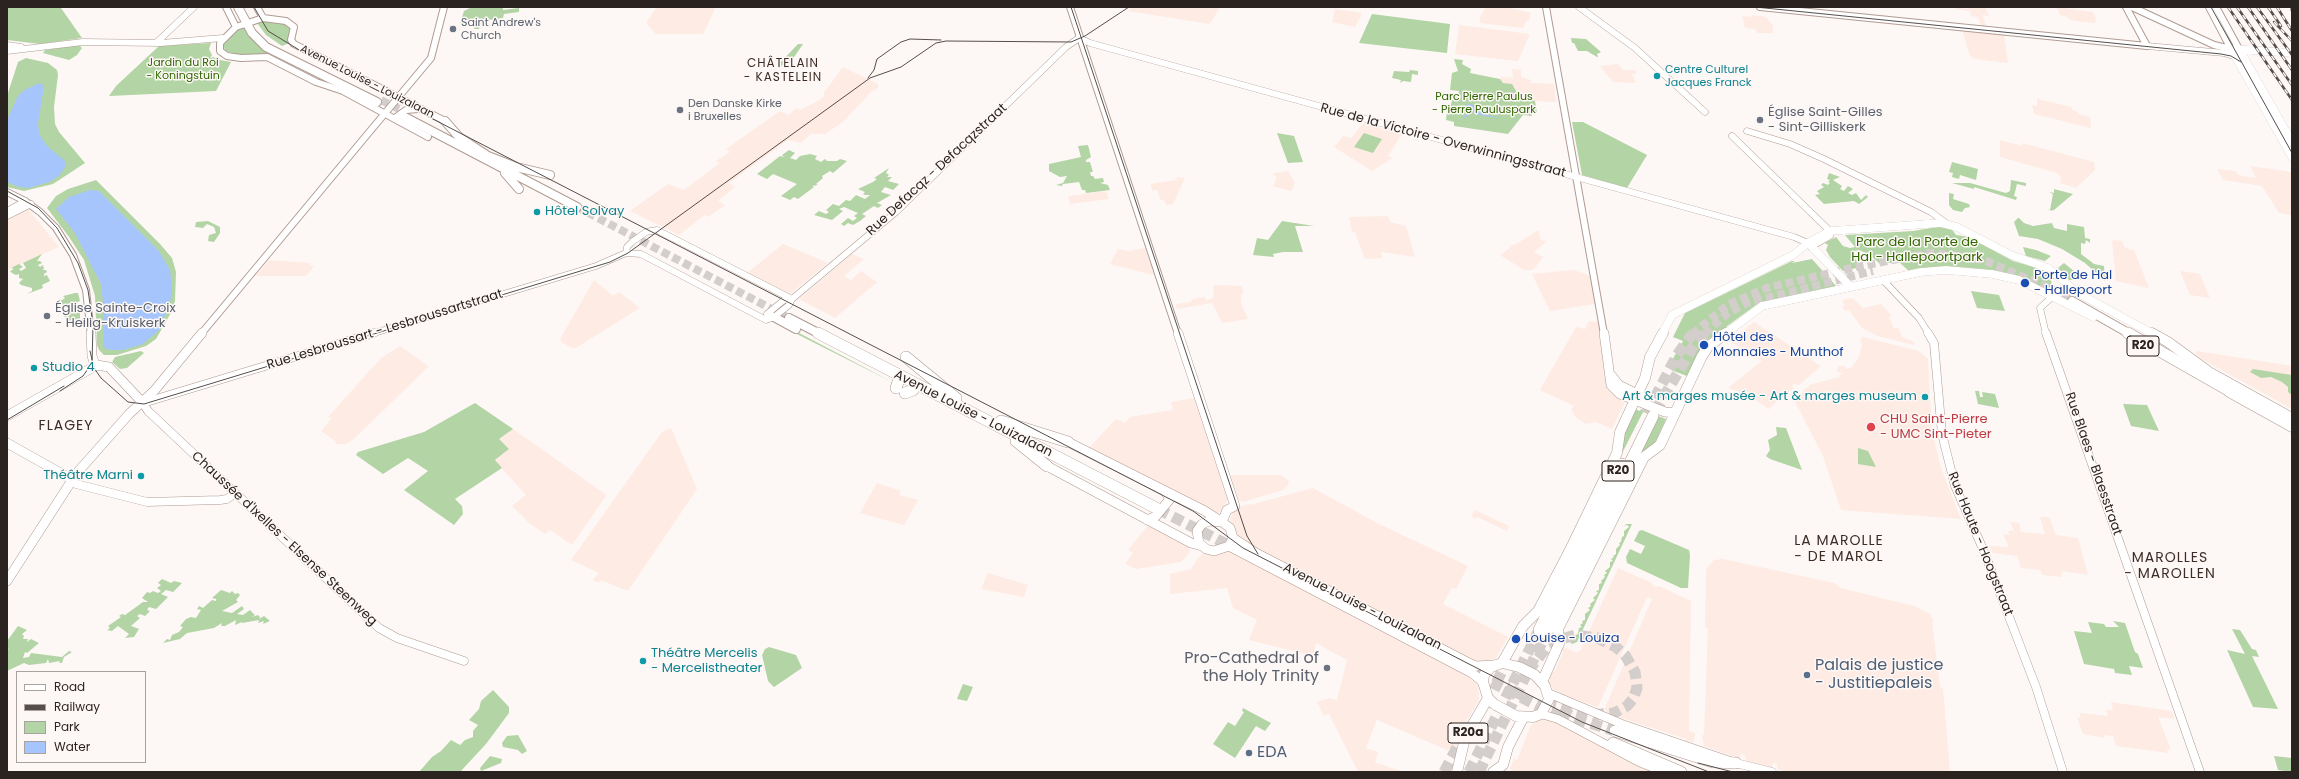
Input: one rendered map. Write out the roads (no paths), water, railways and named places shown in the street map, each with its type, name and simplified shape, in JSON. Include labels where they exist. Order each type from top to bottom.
[{"type":"highway","name":"Avenue Louise - Louizalaan","points":[[238,7],[248,23],[267,42],[379,101],[266,47],[252,33],[248,23],[243,7]]},
{"type":"highway","points":[[298,62],[343,91]]},
{"type":"highway","name":"Avenue Louise - Louizalaan","points":[[401,115],[488,156],[580,206],[466,150],[401,115]]},
{"type":"highway","points":[[445,121],[459,137],[488,156],[516,167],[550,175]]},
{"type":"highway","points":[[428,137],[466,150]]},
{"type":"highway","points":[[496,165],[512,179],[519,189]]},
{"type":"highway","name":"R20","points":[[2209,372],[2073,300],[2235,394]]},
{"type":"highway","name":"Avenue Louise - Louizalaan","points":[[792,316],[1159,506]]},
{"type":"highway","points":[[770,319],[903,388],[954,400]]},
{"type":"highway","points":[[906,357],[954,400]]},
{"type":"highway","name":"R20","points":[[1543,632],[1650,414]]},
{"type":"highway","points":[[999,424],[1068,442]]},
{"type":"highway","points":[[999,424],[1047,466]]},
{"type":"highway","points":[[1681,772],[1614,737],[1713,762],[1736,763]]},
{"type":"main road","points":[[226,7],[236,27]]},
{"type":"main road","points":[[257,7],[263,18]]},
{"type":"main road","points":[[7,581],[73,480],[129,414],[143,403],[431,58],[444,7]]},
{"type":"main road","points":[[1068,7],[1235,506],[1227,510],[1222,522]]},
{"type":"main road","points":[[1546,7],[1611,375],[1610,382],[1614,390],[1635,396],[1665,412],[1675,413]]},
{"type":"main road","points":[[1760,7],[2147,46]]},
{"type":"main road","points":[[2126,7],[2147,46]]},
{"type":"main road","points":[[2132,7],[2214,45],[2231,49],[2292,53]]},
{"type":"main road","points":[[2144,7],[2231,49]]},
{"type":"main road","points":[[2208,7],[2292,157]]},
{"type":"main road","points":[[2216,7],[2292,142]]},
{"type":"main road","name":"Avenue Louise - Louizalaan","points":[[428,137],[401,115],[385,114],[343,91],[316,82],[267,57],[241,58],[227,56],[220,51],[220,43],[223,38],[236,27],[263,18],[279,20],[291,24],[294,33],[290,40],[294,44],[445,121]]},
{"type":"main road","points":[[2240,49],[2243,47],[2292,49]]},
{"type":"main road","points":[[401,115],[397,114],[404,111],[419,109]]},
{"type":"main road","points":[[7,192],[28,203],[56,228],[75,259],[85,287],[91,319],[91,349],[95,365]]},
{"type":"main road","points":[[1498,664],[1520,667],[1542,682],[1548,693],[1548,705],[1541,714],[1522,718],[1499,707],[1488,698],[1483,682],[1485,673],[1498,664],[1523,626],[1538,611],[1617,454],[1620,432],[1635,396],[1645,378],[1650,357],[1675,313],[1793,255],[1830,231],[1934,223],[1946,223],[1957,227],[2011,255],[2048,268],[2068,286],[2168,342],[2209,372]]},
{"type":"main road","points":[[1809,245],[1851,287]]},
{"type":"main road","points":[[1542,682],[1559,644],[1558,629],[1615,512],[1644,457],[1660,445],[1708,347],[1762,306],[1883,280],[1933,271],[1974,272],[2019,280],[2049,300],[2068,286]]},
{"type":"main road","name":"R20","points":[[2049,300],[2235,394],[2292,427]]},
{"type":"main road","points":[[7,416],[95,365],[109,367],[143,403]]},
{"type":"main road","name":"R20","points":[[2209,372],[2292,418]]},
{"type":"main road","name":"Avenue Louise - Louizalaan","points":[[1068,442],[1205,510],[1222,522]]},
{"type":"main road","points":[[7,443],[73,480]]},
{"type":"main road","name":"Avenue Louise - Louizalaan","points":[[1047,466],[1190,543],[1202,546]]},
{"type":"main road","points":[[1147,520],[1156,516],[1170,499],[1169,495],[1163,490]]},
{"type":"main road","points":[[1593,558],[1594,502]]},
{"type":"main road","points":[[1571,548],[1615,512]]},
{"type":"main road","points":[[1208,521],[1222,522],[1230,528],[1231,542],[1214,551],[1202,546],[1196,535],[1198,528],[1208,521]]},
{"type":"main road","name":"Avenue Louise - Louizalaan","points":[[1231,542],[1256,553],[1467,662],[1476,666],[1498,664]]},
{"type":"main road","name":"Avenue Louise - Louizalaan","points":[[1231,542],[1472,673],[1483,682]]},
{"type":"main road","name":"R20a","points":[[1457,772],[1465,738],[1488,698]]},
{"type":"main road","points":[[1493,772],[1504,765],[1508,747],[1522,718]]},
{"type":"street","points":[[156,43],[194,7]]},
{"type":"street","points":[[1579,7],[1635,48],[1705,112]]},
{"type":"street","points":[[7,51],[98,41],[156,43],[223,38]]},
{"type":"street","name":"Rue de la Victoire - Overwinningsstraat","points":[[1079,38],[1090,43],[1790,236],[1809,245]]},
{"type":"street","name":"Rue Defacqz - Defacqzstraat","points":[[770,319],[767,314],[784,300],[792,299],[896,212],[1066,47],[1079,38]]},
{"type":"street","points":[[7,46],[67,44]]},
{"type":"street","points":[[2147,46],[2224,53],[2236,57]]},
{"type":"street","points":[[1747,131],[1790,144],[1824,159],[1907,201],[1946,223]]},
{"type":"street","points":[[1732,136],[1830,231]]},
{"type":"street","points":[[1907,201],[1926,211],[1934,223]]},
{"type":"street","points":[[7,210],[28,203]]},
{"type":"street","points":[[7,216],[28,203]]},
{"type":"street","points":[[770,319],[641,254],[626,253],[627,247],[646,232],[657,230],[792,299]]},
{"type":"street","name":"Rue Lesbroussart - Lesbroussartstraat","points":[[143,403],[596,266],[626,253]]},
{"type":"street","name":"Rue Haute - Hoogstraat","points":[[1883,280],[1919,318],[1934,343],[1942,434],[1955,486],[1983,549],[2036,687],[2063,772]]},
{"type":"street","name":"Rue Blaes - Blaesstraat","points":[[2049,300],[2040,308],[2046,333],[2200,772]]},
{"type":"street","name":"Chaussée d'Ixelles - Elsense Steenweg","points":[[143,403],[148,411],[378,628],[393,637],[464,661]]},
{"type":"street","points":[[73,480],[76,484],[147,502],[227,499],[235,493]]},
{"type":"street","points":[[1548,693],[1622,724],[1736,763],[1772,772]]},
{"type":"street","points":[[1541,714],[1558,719],[1639,762],[1664,772]]},
{"type":"water","points":[[40,83],[44,86],[38,123],[39,134],[47,146],[66,162],[65,167],[59,176],[49,182],[29,188],[19,187],[7,182],[7,120],[18,96],[26,89]]},
{"type":"water","points":[[1470,104],[1485,111],[1484,114],[1501,119],[1475,114],[1466,105]]},
{"type":"water","points":[[90,190],[99,191],[158,250],[170,270],[172,291],[170,302],[159,330],[143,344],[123,350],[110,350],[103,347],[104,311],[101,284],[75,233],[56,209],[69,197]]},
{"type":"waterway","points":[[1464,117],[1472,112]]},
{"type":"tunnel","points":[[381,100],[405,112]]},
{"type":"tunnel","points":[[577,207],[789,318]]},
{"type":"tunnel","points":[[1693,333],[1729,304],[1767,288],[1856,267],[1930,253],[1964,256],[1986,261],[2075,299]]},
{"type":"tunnel","points":[[1705,334],[1728,313],[1747,303],[1873,271]]},
{"type":"tunnel","points":[[1647,413],[1677,355],[1693,333]]},
{"type":"tunnel","points":[[1655,412],[1695,343],[1706,333]]},
{"type":"tunnel","points":[[1158,509],[1236,549]]},
{"type":"tunnel","points":[[1509,691],[1539,630]]},
{"type":"tunnel","points":[[1528,671],[1546,634]]},
{"type":"tunnel","points":[[1528,671],[1546,648],[1565,638],[1576,635],[1597,638],[1616,647],[1625,655],[1635,672],[1637,688],[1633,699],[1627,706],[1614,713],[1589,715],[1553,705]]},
{"type":"tunnel","points":[[1479,668],[1510,683]]},
{"type":"tunnel","points":[[1516,695],[1528,671]]},
{"type":"tunnel","points":[[1477,675],[1509,691]]},
{"type":"tunnel","points":[[1469,772],[1509,691]]},
{"type":"tunnel","points":[[1509,691],[1516,695]]},
{"type":"tunnel","points":[[1479,772],[1516,695]]},
{"type":"tunnel","points":[[1516,695],[1566,720]]},
{"type":"tunnel","points":[[1561,710],[1577,719],[1615,731]]},
{"type":"tunnel","points":[[1444,772],[1464,734]]},
{"type":"tram line","points":[[254,7],[268,31],[301,51],[655,234]]},
{"type":"tram line","points":[[1071,7],[1081,38]]},
{"type":"tram line","points":[[1081,38],[1129,7]]},
{"type":"tram line","points":[[1755,7],[2221,54],[2231,56],[2241,62]]},
{"type":"tram line","points":[[2211,7],[2292,153]]},
{"type":"tram line","points":[[655,234],[870,78],[901,67],[936,43],[946,41],[1071,42],[1081,38]]},
{"type":"tram line","points":[[1081,38],[1247,536],[1258,554]]},
{"type":"tram line","points":[[868,78],[874,70],[877,59],[901,42],[910,39],[941,40]]},
{"type":"tram line","points":[[7,191],[38,208],[57,228],[78,263],[88,290],[93,325],[92,360]]},
{"type":"tram line","points":[[92,360],[94,368],[101,378],[128,402],[144,404],[610,262],[628,253],[655,234]]},
{"type":"tram line","points":[[655,234],[1193,511],[1243,548],[1582,722],[1709,772]]},
{"type":"tram line","points":[[90,351],[92,360]]},
{"type":"tram line","points":[[60,391],[83,376],[92,363],[92,360]]},
{"type":"tram line","points":[[7,420],[64,386]]},
{"type":"tram line","points":[[1698,763],[1733,772]]},
{"type":"railway","points":[[2228,7],[2292,100]]},
{"type":"railway","points":[[2237,7],[2292,85]]},
{"type":"railway","points":[[2248,7],[2292,70]]},
{"type":"railway","points":[[2257,7],[2292,55]]},
{"type":"railway","points":[[2268,7],[2281,26]]},
{"type":"railway","points":[[2277,7],[2292,31]]},
{"type":"railway","points":[[2291,7],[2292,11]]},
{"type":"railway","points":[[2274,22],[2292,41]]},
{"type":"place","name":"Saint Andrew's Church","points":[[453,29]]},
{"type":"place","name":"Centre Culturel Jacques Franck","points":[[1657,76]]},
{"type":"place","name":"Den Danske Kirke i Bruxelles","points":[[680,110]]},
{"type":"place","name":"Église Saint-Gilles - Sint-Gilliskerk","points":[[1760,120]]},
{"type":"place","name":"Hôtel Solvay","points":[[537,212]]},
{"type":"place","name":"Porte de Hal - Hallepoort","points":[[2025,283]]},
{"type":"place","name":"Église Sainte-Croix - Heilig-Kruiskerk","points":[[47,316]]},
{"type":"place","name":"Hôtel des Monnaies - Munthof","points":[[1704,345]]},
{"type":"place","name":"Studio 4","points":[[34,368]]},
{"type":"place","name":"Art & marges musée - Art & marges museum","points":[[1925,397]]},
{"type":"place","name":"CHU Saint-Pierre - UMC Sint-Pieter","points":[[1871,427]]},
{"type":"place","name":"Théâtre Marni","points":[[141,476]]},
{"type":"place","name":"Louise - Louiza","points":[[1516,639]]},
{"type":"place","name":"Théâtre Mercelis - Mercelistheater","points":[[643,661]]},
{"type":"place","name":"Pro-Cathedral of the Holy Trinity","points":[[1327,668]]},
{"type":"place","name":"Palais de justice - Justitiepaleis","points":[[1807,675]]},
{"type":"place","name":"EDA","points":[[1249,753]]},
{"type":"district","name":"CHÂTELAIN - KASTELEIN","points":[[783,71]]},
{"type":"district","name":"FLAGEY","points":[[66,426]]},
{"type":"district","name":"LA MAROLLE - DE MAROL","points":[[1839,550]]},
{"type":"district","name":"MAROLLES - MAROLLEN","points":[[2170,566]]},
{"type":"park label","name":"Jardin du Roi - Koningstuin","points":[[183,69]]},
{"type":"park label","name":"Parc Pierre Paulus - Pierre Pauluspark","points":[[1484,103]]},
{"type":"park label","name":"Parc de la Porte de Hal - Hallepoortpark","points":[[1917,250]]}]
